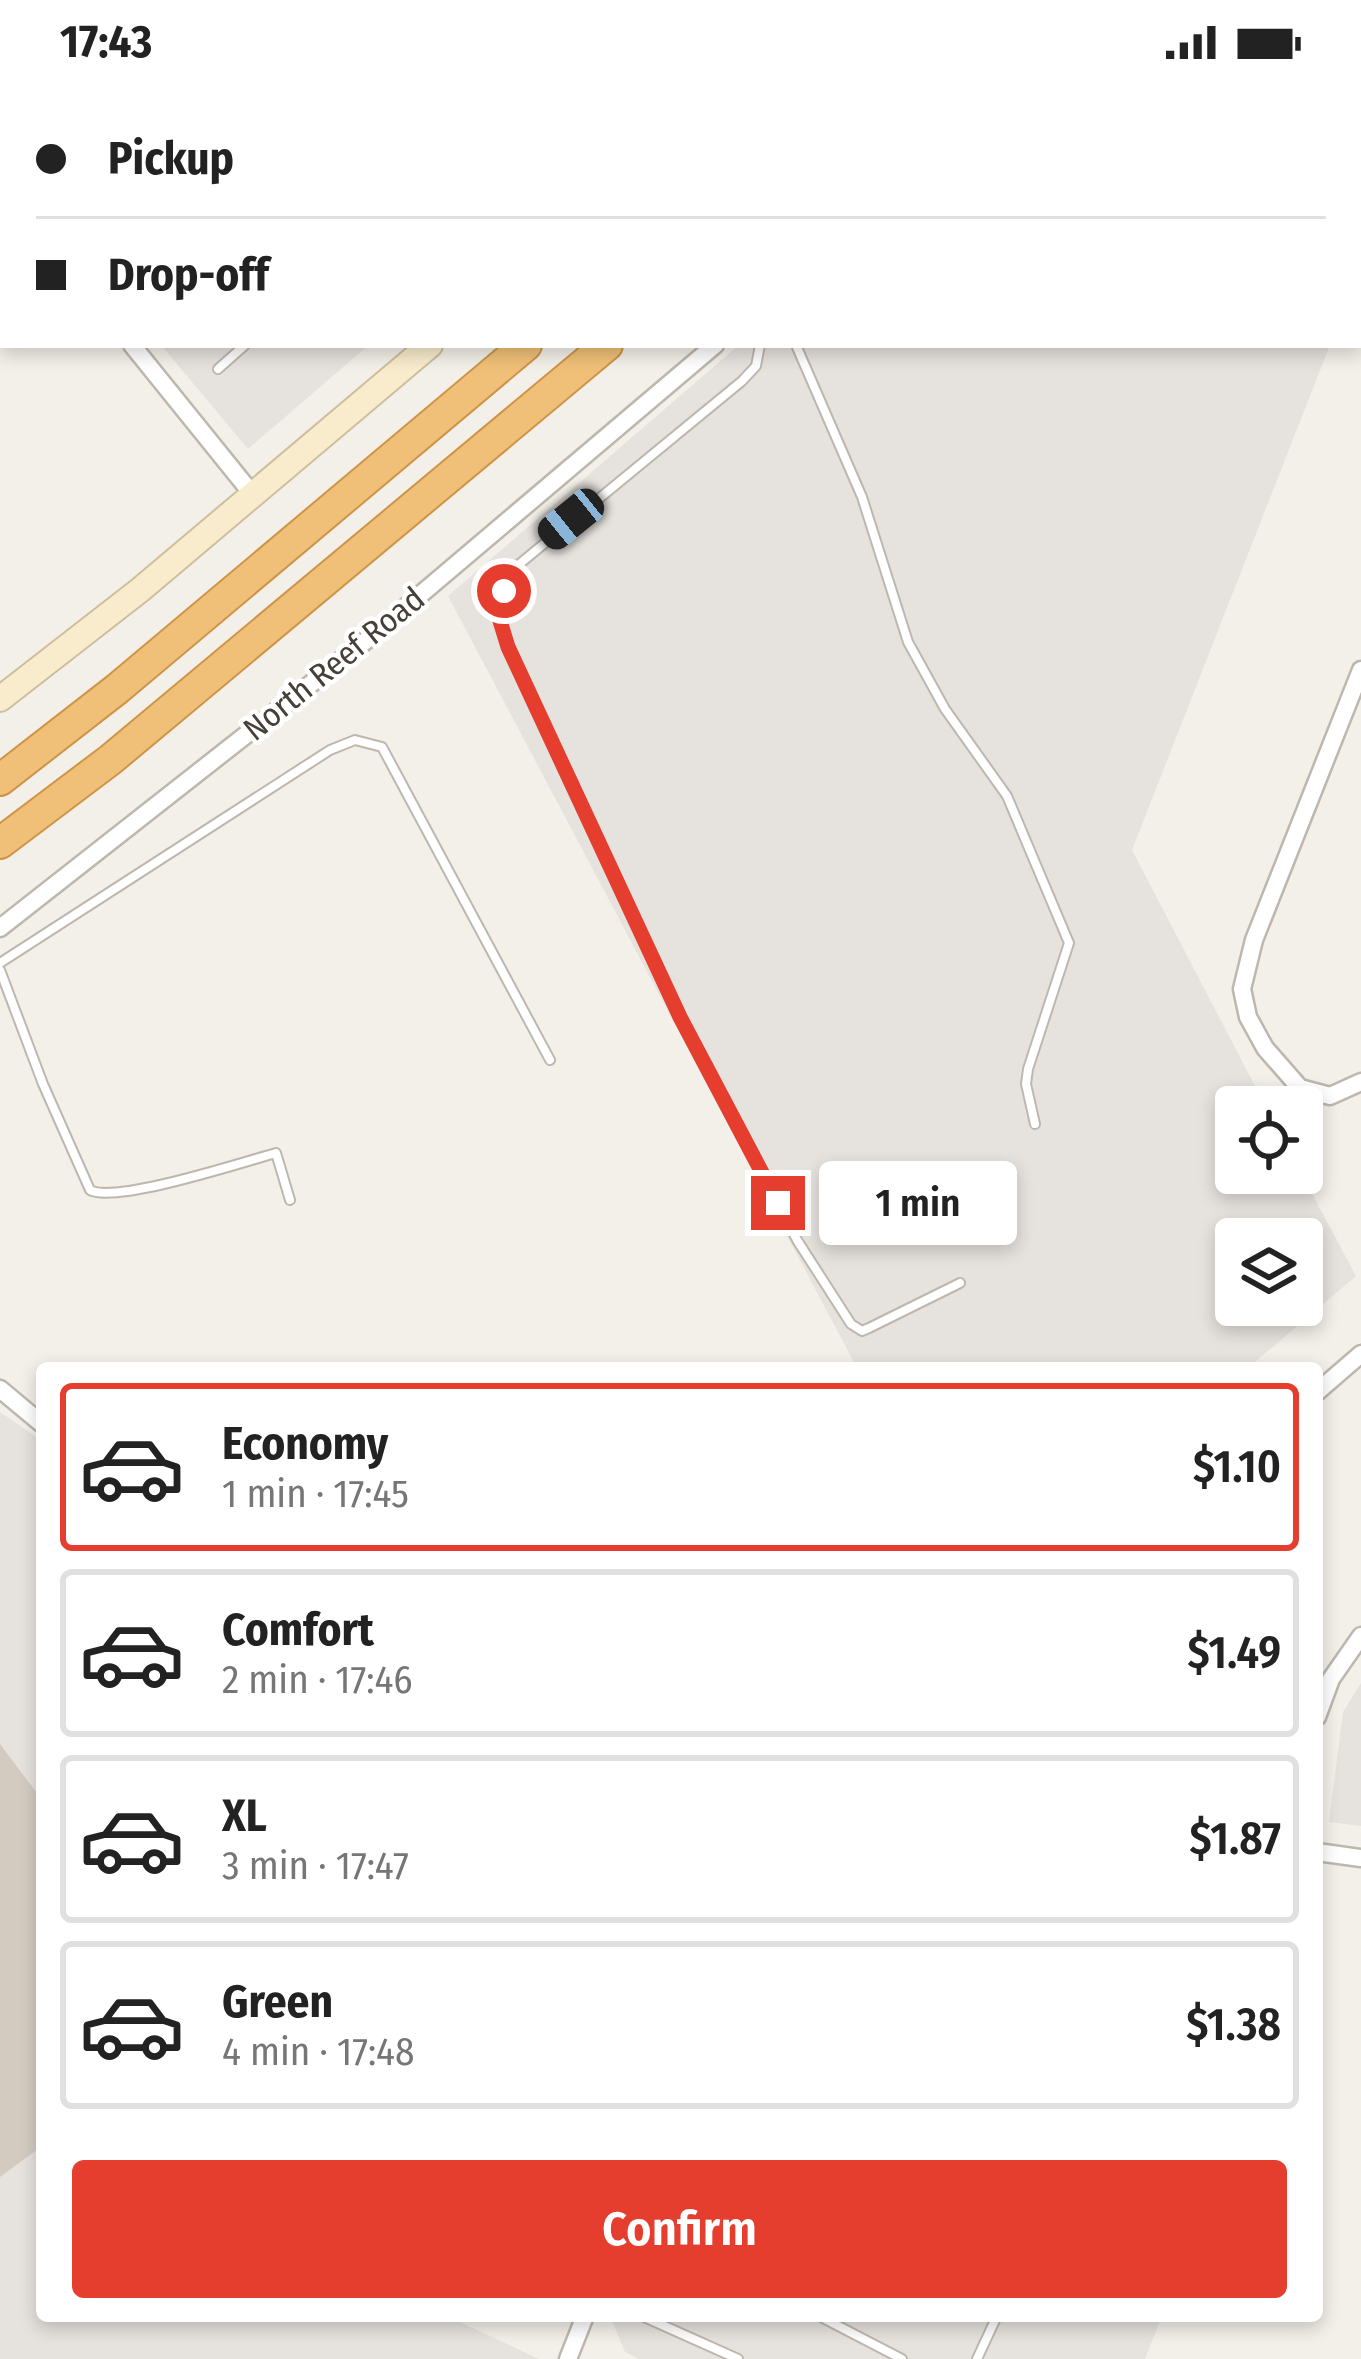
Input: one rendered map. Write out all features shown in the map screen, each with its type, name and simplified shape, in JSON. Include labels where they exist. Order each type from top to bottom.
[{"type":"highway","points":[[0,780],[117,689],[522,348]]},
{"type":"highway","points":[[0,843],[165,716],[603,348]]},
{"type":"main road","points":[[0,699],[140,590],[426,348]]},
{"type":"street","points":[[134,348],[253,495]]},
{"type":"street","name":"North Reef Road","points":[[0,928],[368,640],[711,348]]},
{"type":"street","points":[[1361,670],[1254,940],[1242,988],[1248,1017],[1265,1048],[1300,1088],[1330,1096],[1361,1082]]},
{"type":"street","points":[[1323,1387],[1361,1354]]},
{"type":"street","points":[[0,1389],[36,1418]]},
{"type":"street","points":[[20,1403],[36,1410]]},
{"type":"street","points":[[1323,1701],[1331,1679],[1361,1636]]},
{"type":"street","points":[[1323,1853],[1361,1858]]},
{"type":"street","points":[[568,2359],[583,2322]]},
{"type":"lane","points":[[218,369],[242,348]]},
{"type":"lane","points":[[759,348],[756,366],[742,381],[517,566],[504,591],[500,621],[680,1017],[797,1240],[851,1324],[869,1328],[960,1283]]},
{"type":"lane","points":[[797,348],[862,497],[908,642],[945,709],[1007,796],[1069,943],[1028,1069],[1026,1084],[1035,1124]]},
{"type":"lane","points":[[290,1200],[276,1154],[109,1195],[90,1190],[0,966],[330,750],[355,740],[382,747],[550,1060]]},
{"type":"lane","points":[[656,2322],[739,2359]]},
{"type":"lane","points":[[831,2322],[902,2359]]},
{"type":"lane","points":[[976,2359],[994,2322]]},
{"type":"shaded area","points":[[164,348],[366,348],[248,449]]},
{"type":"shaded area","points":[[736,348],[1329,348],[1132,850],[1255,1086],[1215,1086],[1215,1194],[1312,1194],[1356,1276],[1323,1304],[1323,1218],[1215,1218],[1215,1326],[1297,1326],[1255,1362],[854,1362],[448,596]]},
{"type":"shaded area","points":[[0,1412],[36,1437],[36,2322],[460,2322],[539,2359],[0,2359]]},
{"type":"shaded area","points":[[1361,1683],[1361,1826],[1329,1822],[1343,1712]]},
{"type":"shaded area","points":[[612,2322],[1160,2322],[1145,2359],[639,2359],[625,2352]]},
{"type":"building","points":[[0,1744],[36,1792],[36,2150],[0,2177]]},
{"type":"route","points":[[504,591],[500,621],[508,647],[680,1017],[778,1203]]}]
